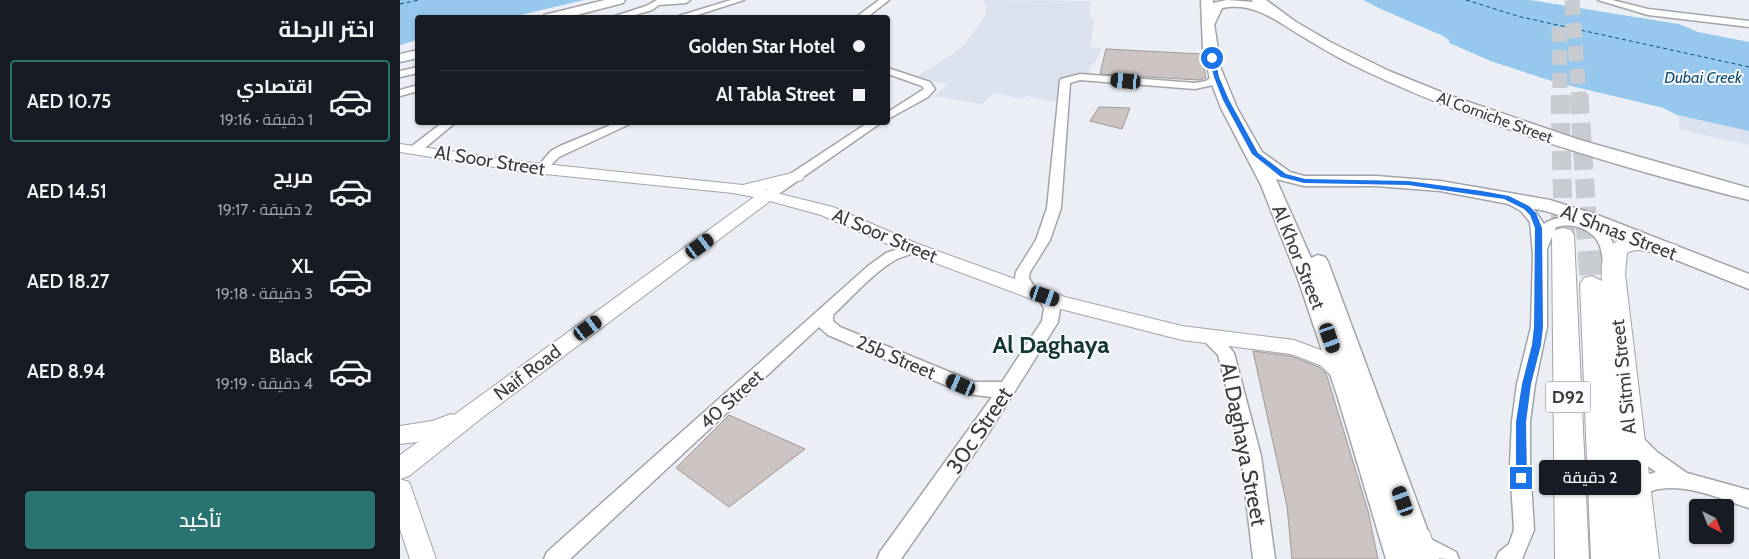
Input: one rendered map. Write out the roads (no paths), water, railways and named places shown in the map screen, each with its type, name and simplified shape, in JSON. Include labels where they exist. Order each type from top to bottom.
[{"type":"main road","points":[[560,15],[619,0]]},
{"type":"main road","points":[[575,15],[634,0]]},
{"type":"main road","name":"Al Khor Street","points":[[1207,0],[1210,47],[1216,77],[1231,111],[1255,154],[1294,240],[1341,371],[1413,553]]},
{"type":"main road","name":"Al Corniche Street","points":[[1258,0],[1282,18],[1325,44],[1368,66],[1476,111],[1586,148],[1749,194]]},
{"type":"main road","points":[[1208,25],[1217,6],[1232,1],[1253,4],[1282,18]]},
{"type":"main road","points":[[400,54],[415,51]]},
{"type":"main road","points":[[400,58],[415,55]]},
{"type":"main road","name":"Al Shnas Street","points":[[1255,154],[1284,176],[1316,182],[1408,183],[1506,197],[1579,215],[1749,282]]},
{"type":"main road","name":"Al Khor Street","points":[[1316,182],[1298,186],[1292,191],[1291,203],[1334,303],[1413,553]]},
{"type":"main road","name":"D92","points":[[1564,236],[1572,559]]},
{"type":"main road","name":"Al Sitmi Street","points":[[1642,559],[1628,434],[1602,279],[1618,249],[1624,245],[1643,244],[1669,250]]},
{"type":"main road","name":"D92","points":[[1602,279],[1608,559]]},
{"type":"street","points":[[624,15],[649,8],[655,1],[686,0]]},
{"type":"street","points":[[686,15],[740,0]]},
{"type":"street","points":[[863,15],[885,0]]},
{"type":"street","points":[[1602,0],[1643,11],[1749,24]]},
{"type":"street","points":[[400,74],[415,71]]},
{"type":"street","points":[[890,72],[926,84],[930,89],[924,95],[890,115]]},
{"type":"street","points":[[1036,293],[1022,278],[1042,240],[1056,198],[1065,81],[1077,77],[1195,86],[1209,83],[1216,77]]},
{"type":"street","points":[[400,93],[415,89]]},
{"type":"street","points":[[408,148],[446,125]]},
{"type":"street","points":[[545,170],[544,166],[548,160],[564,149],[622,125]]},
{"type":"street","name":"Naif Road","points":[[400,469],[474,411],[768,195],[873,125]]},
{"type":"street","name":"Al Soor Street","points":[[408,148],[545,170],[733,188],[768,195],[838,215],[912,248],[1036,293],[1129,320],[1209,338],[1294,347],[1327,360],[1341,371]]},
{"type":"street","points":[[733,188],[765,186],[796,177]]},
{"type":"street","points":[[1506,197],[1526,208],[1538,221],[1540,254],[1539,327],[1526,384],[1521,422],[1520,458],[1524,530],[1517,550],[1507,559]]},
{"type":"street","points":[[740,216],[768,205],[797,202]]},
{"type":"street","points":[[1540,254],[1550,225],[1560,222],[1580,224],[1599,233],[1604,238],[1602,279]]},
{"type":"street","name":"40 Street","points":[[555,559],[881,262],[912,248]]},
{"type":"street","name":"30c Street","points":[[894,556],[1008,388],[1052,315],[1050,302],[1036,293]]},
{"type":"street","name":"25b Street","points":[[825,313],[825,323],[834,331],[961,385],[984,390],[1008,388]]},
{"type":"street","name":"Al Daghaya Street","points":[[1209,338],[1222,347],[1226,353],[1240,405],[1251,456],[1264,559]]},
{"type":"street","points":[[400,435],[434,430],[455,422],[474,411]]},
{"type":"street","points":[[1628,434],[1650,458],[1682,480]]},
{"type":"street","points":[[1634,491],[1642,484],[1652,480],[1682,480],[1749,499]]},
{"type":"street","points":[[400,490],[405,523],[423,559]]},
{"type":"street","points":[[1413,553],[1437,554],[1448,559]]},
{"type":"water","points":[[400,0],[584,0],[520,15],[415,15],[415,41],[400,45]]},
{"type":"water","name":"Dubai Creek","points":[[1363,0],[1531,0],[1679,24],[1698,32],[1749,42],[1749,131],[1677,115],[1663,108],[1554,82],[1490,61],[1449,43],[1443,36],[1396,17]]},
{"type":"tunnel","points":[[1572,0],[1579,96]]},
{"type":"tunnel","points":[[1559,27],[1560,96]]},
{"type":"tunnel","points":[[1560,95],[1563,217]]},
{"type":"tunnel","points":[[1579,95],[1587,217]]},
{"type":"tunnel","points":[[1587,215],[1592,284]]},
{"type":"tunnel","points":[[1563,217],[1563,235]]},
{"type":"district","name":"Al Daghaya","points":[[1051,345]]}]
